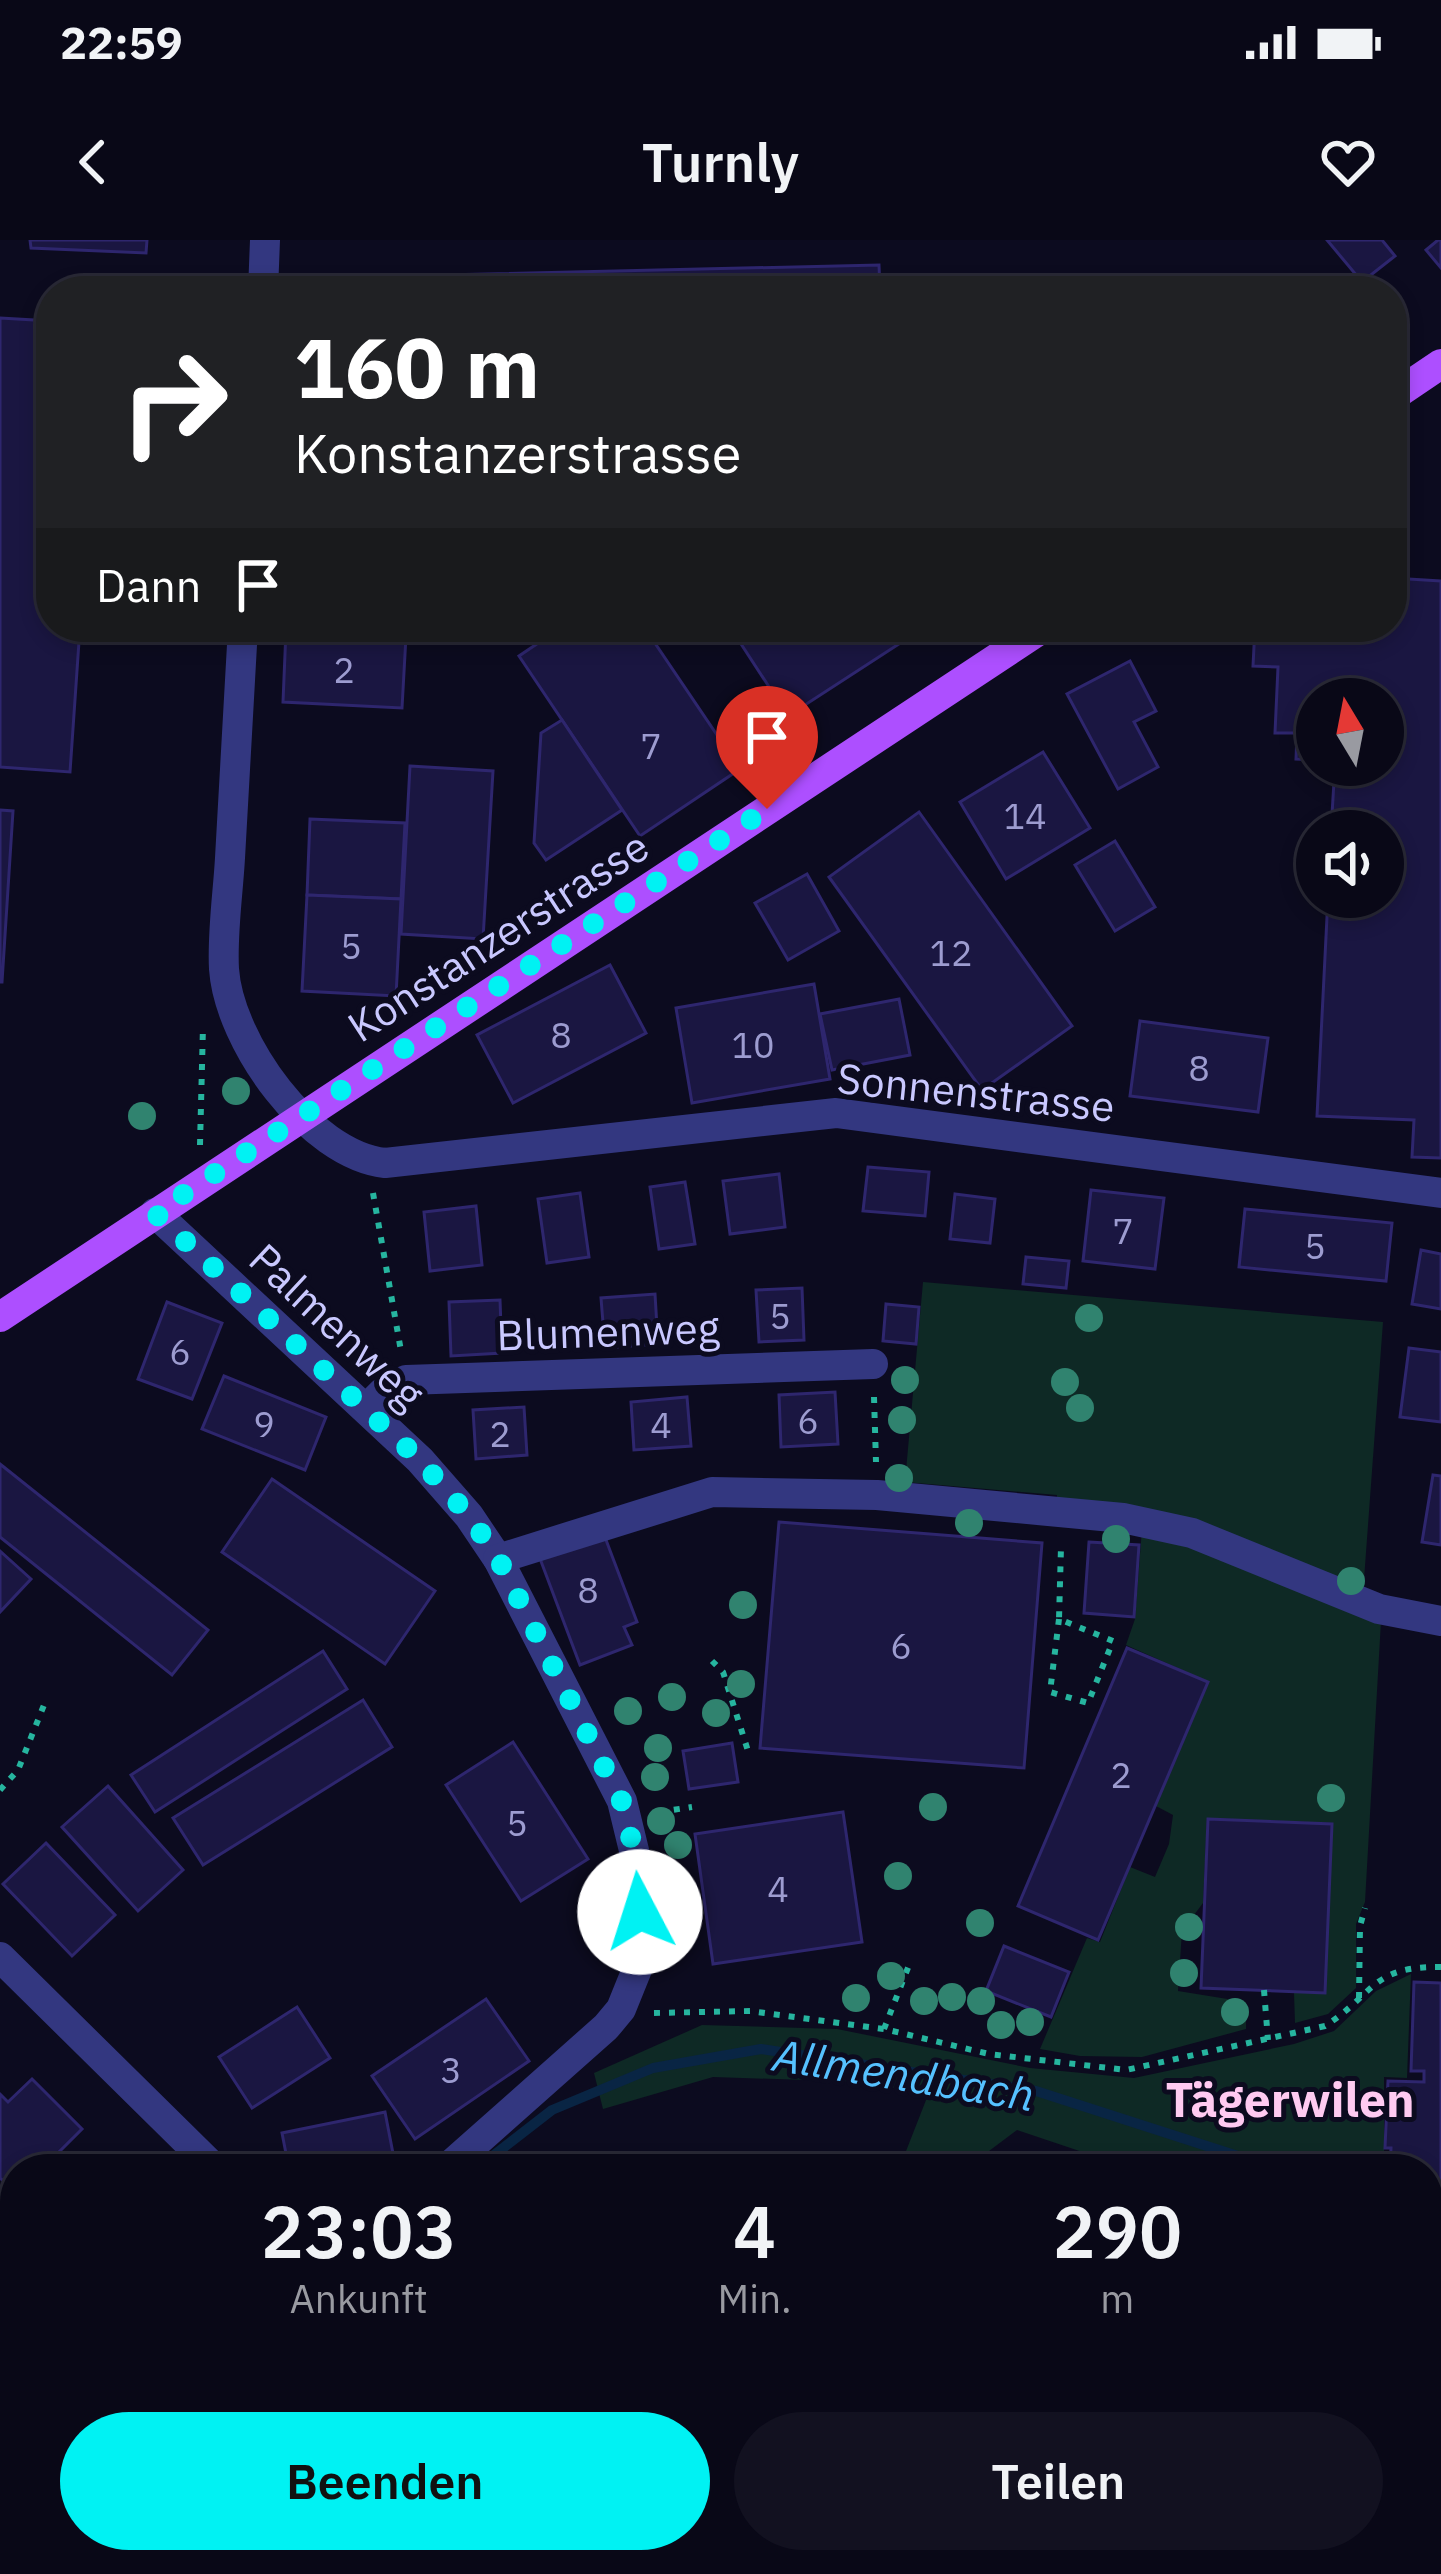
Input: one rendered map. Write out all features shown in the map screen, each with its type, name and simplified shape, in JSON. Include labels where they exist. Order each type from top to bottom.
[{"type":"main road","points":[[1407,387],[1441,364]]},
{"type":"main road","name":"Konstanzerstrasse","points":[[0,1317],[1021,642]]},
{"type":"street","points":[[263,276],[265,240]]},
{"type":"street","points":[[243,642],[224,972],[244,1036],[299,1118]]},
{"type":"street","name":"Sonnenstrasse","points":[[299,1118],[340,1149],[386,1163],[836,1113],[1441,1193]]},
{"type":"street","name":"Palmenweg","points":[[155,1213],[420,1460],[469,1516],[498,1558],[622,1802],[638,1867],[642,1957],[621,2009],[607,2027],[463,2154]]},
{"type":"street","name":"Blumenweg","points":[[406,1380],[867,1364]]},
{"type":"street","points":[[366,1409],[406,1380]]},
{"type":"street","points":[[498,1558],[712,1492],[877,1496],[1123,1518],[1192,1533],[1379,1609],[1441,1621]]},
{"type":"street","points":[[0,1957],[200,2154]]},
{"type":"path","points":[[200,1154],[203,1025],[224,972]]},
{"type":"path","points":[[372,1183],[406,1380]]},
{"type":"path","points":[[867,1364],[877,1496]]},
{"type":"path","points":[[1059,1619],[1113,1641],[1088,1703],[1050,1692],[1061,1546]]},
{"type":"path","points":[[712,1661],[723,1672],[748,1751]]},
{"type":"path","points":[[0,1790],[18,1770],[44,1705]]},
{"type":"path","points":[[1359,1998],[1360,1926],[1365,1908]]},
{"type":"path","points":[[884,2030],[910,1960]]},
{"type":"path","points":[[621,2009],[668,2015],[750,2012],[884,2030],[989,2054],[1126,2070],[1325,2026],[1346,2013],[1382,1975],[1407,1966],[1441,1967]]},
{"type":"path","points":[[1264,1990],[1268,2040]]},
{"type":"green space","points":[[923,1282],[1383,1322],[1363,1593],[1057,1503],[1057,1495],[905,1482]]},
{"type":"green space","points":[[1142,1529],[1381,1621],[1365,1902],[1356,1924],[1356,1988],[1328,2014],[1295,2023],[1294,1993],[1325,1993],[1333,1823],[1207,1818],[1203,1903],[1182,1931],[1178,1991],[1246,2002],[1246,2029],[1142,2057],[1080,2056],[1040,2049],[1087,1938],[1100,1942],[1130,1867],[1155,1877],[1169,1844],[1173,1815],[1156,1806],[1209,1682],[1126,1645],[1135,1619]]},
{"type":"green space","points":[[1411,1974],[1407,2078],[1384,2077],[1384,2154],[1088,2154],[1017,2130],[985,2154],[905,2154],[928,2095],[867,2082],[713,2077],[603,2109],[594,2073],[702,2025],[837,2029],[1030,2068],[1134,2078],[1334,2031],[1376,1991]]},
{"type":"building","points":[[30,240],[147,240],[146,253],[31,248]]},
{"type":"building","points":[[1327,240],[1382,240],[1395,256],[1370,276],[1357,276]]},
{"type":"building","points":[[1441,240],[1441,268],[1426,250]]},
{"type":"building","points":[[879,265],[879,276],[397,276]]},
{"type":"building","points":[[0,318],[36,320],[36,642],[79,642],[70,772],[0,767]]},
{"type":"building","points":[[1407,579],[1441,581],[1441,1158],[1412,1157],[1414,1120],[1317,1116],[1327,918],[1404,918],[1404,810],[1332,810],[1334,786],[1404,786],[1404,678],[1296,678],[1296,733],[1275,733],[1278,667],[1253,666],[1254,642],[1407,642]]},
{"type":"building","points":[[286,642],[406,642],[402,708],[283,702]]},
{"type":"building","points":[[540,642],[654,642],[740,769],[640,836],[519,656]]},
{"type":"building","points":[[740,642],[902,642],[788,716]]},
{"type":"building","points":[[1130,661],[1156,711],[1134,722],[1158,767],[1118,789],[1067,694]]},
{"type":"building","points":[[562,720],[622,810],[546,860],[534,843],[541,733]]},
{"type":"building","points":[[1043,752],[1090,828],[1006,879],[960,802]]},
{"type":"building","points":[[410,766],[493,771],[483,939],[401,934]]},
{"type":"building","points":[[0,810],[13,811],[2,982],[0,982]]},
{"type":"building","points":[[919,812],[1072,1026],[982,1090],[829,877]]},
{"type":"building","points":[[310,819],[405,823],[401,899],[307,895]]},
{"type":"building","points":[[1115,841],[1155,907],[1115,931],[1075,865]]},
{"type":"building","points":[[807,874],[839,931],[788,960],[755,903]]},
{"type":"building","points":[[307,895],[401,899],[396,996],[302,991]]},
{"type":"building","points":[[610,965],[646,1033],[513,1103],[477,1035]]},
{"type":"building","points":[[814,984],[830,1079],[692,1103],[676,1008]]},
{"type":"building","points":[[899,999],[910,1055],[832,1070],[820,1014]]},
{"type":"building","points":[[1140,1021],[1268,1038],[1258,1112],[1130,1096]]},
{"type":"building","points":[[868,1167],[929,1172],[925,1216],[863,1211]]},
{"type":"building","points":[[779,1174],[785,1227],[730,1234],[723,1181]]},
{"type":"building","points":[[685,1182],[695,1244],[659,1249],[650,1187]]},
{"type":"building","points":[[1091,1190],[1164,1198],[1155,1269],[1083,1261]]},
{"type":"building","points":[[580,1193],[589,1257],[547,1263],[538,1199]]},
{"type":"building","points":[[955,1194],[995,1199],[990,1243],[950,1239]]},
{"type":"building","points":[[476,1206],[482,1265],[430,1271],[424,1212]]},
{"type":"building","points":[[1245,1209],[1392,1223],[1386,1281],[1239,1267]]},
{"type":"building","points":[[1421,1250],[1441,1254],[1441,1309],[1412,1304]]},
{"type":"building","points":[[1026,1257],[1069,1261],[1066,1288],[1023,1284]]},
{"type":"building","points":[[802,1288],[804,1340],[759,1342],[756,1290]]},
{"type":"building","points":[[655,1294],[658,1344],[605,1348],[601,1298]]},
{"type":"building","points":[[500,1300],[502,1353],[451,1356],[449,1302]]},
{"type":"building","points":[[167,1302],[222,1323],[192,1399],[138,1379]]},
{"type":"building","points":[[886,1304],[919,1307],[916,1344],[883,1341]]},
{"type":"building","points":[[1409,1348],[1441,1352],[1441,1422],[1400,1417]]},
{"type":"building","points":[[224,1376],[326,1417],[305,1470],[202,1429]]},
{"type":"building","points":[[835,1392],[838,1444],[781,1447],[779,1395]]},
{"type":"building","points":[[687,1397],[691,1446],[634,1450],[631,1402]]},
{"type":"building","points":[[524,1407],[527,1455],[476,1459],[473,1410]]},
{"type":"building","points":[[0,1464],[208,1630],[172,1675],[0,1537]]},
{"type":"building","points":[[1433,1475],[1441,1476],[1441,1545],[1422,1542]]},
{"type":"building","points":[[272,1479],[435,1591],[385,1664],[222,1552]]},
{"type":"building","points":[[779,1522],[1042,1543],[1024,1768],[760,1748]]},
{"type":"building","points":[[603,1532],[637,1622],[624,1627],[632,1645],[580,1665],[539,1556]]},
{"type":"building","points":[[1089,1542],[1139,1545],[1134,1617],[1084,1613]]},
{"type":"building","points":[[0,1551],[31,1579],[0,1612]]},
{"type":"building","points":[[1127,1648],[1208,1682],[1098,1940],[1018,1906]]},
{"type":"building","points":[[323,1651],[347,1689],[155,1812],[131,1775]]},
{"type":"building","points":[[363,1700],[392,1747],[203,1865],[173,1818]]},
{"type":"building","points":[[513,1742],[588,1859],[521,1901],[446,1785]]},
{"type":"building","points":[[732,1743],[738,1782],[689,1789],[683,1751]]},
{"type":"building","points":[[108,1786],[183,1870],[138,1911],[62,1827]]},
{"type":"building","points":[[843,1812],[862,1942],[713,1964],[695,1834]]},
{"type":"building","points":[[1208,1819],[1332,1824],[1325,1993],[1201,1988]]},
{"type":"building","points":[[46,1843],[115,1915],[72,1956],[3,1884]]},
{"type":"building","points":[[1004,1946],[1069,1972],[1051,2017],[986,1991]]},
{"type":"building","points":[[1414,1982],[1441,1983],[1441,2154],[1391,2154],[1391,2148],[1385,2148],[1388,2081],[1424,2082],[1424,2071],[1411,2071]]},
{"type":"building","points":[[486,1999],[529,2061],[415,2139],[372,2076]]},
{"type":"building","points":[[297,2007],[330,2058],[252,2108],[219,2057]]},
{"type":"building","points":[[32,2079],[82,2129],[61,2154],[0,2154],[0,2094],[8,2102]]},
{"type":"building","points":[[385,2112],[393,2154],[286,2154],[282,2133]]},
{"type":"waterway","name":"Allmendbach","points":[[495,2154],[552,2110],[653,2068],[761,2049],[1036,2091],[1231,2154]]},
{"type":"district","name":"Tägerwilen","points":[[1290,2099]]},
{"type":"route","points":[[640,1912],[638,1867],[622,1802],[498,1558],[469,1516],[420,1460],[155,1213],[767,809]]}]
